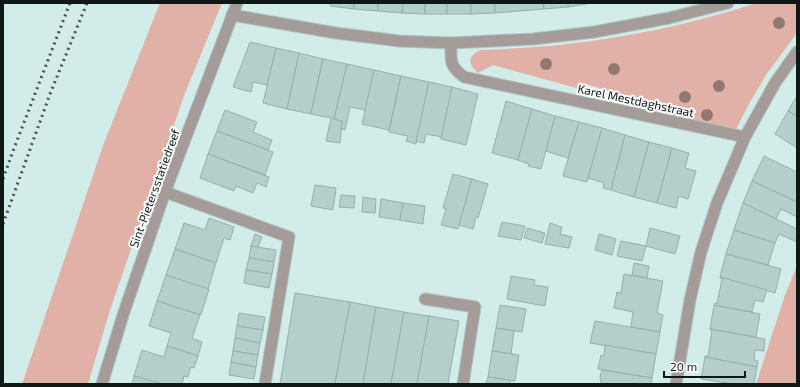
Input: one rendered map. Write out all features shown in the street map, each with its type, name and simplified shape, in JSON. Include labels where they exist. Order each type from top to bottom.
[{"type":"street","name":"Sint-Pietersstatiedreef","points":[[102,384],[123,315],[165,192],[237,3]]},
{"type":"street","points":[[232,14],[336,34],[399,41],[451,43],[533,40],[594,32],[670,18],[728,3]]},
{"type":"street","name":"Karel Mestdaghstraat","points":[[451,43],[451,60],[455,70],[464,77],[745,137]]},
{"type":"street","points":[[676,384],[690,300],[701,252],[717,203],[745,137],[775,83],[797,52]]},
{"type":"street","points":[[165,192],[289,237],[265,384]]},
{"type":"street","points":[[425,299],[476,307],[463,384]]},
{"type":"shaded area","points":[[160,3],[222,3],[185,93],[110,310],[88,384],[22,384],[104,143]]},
{"type":"shaded area","points":[[756,3],[797,3],[797,33],[766,75],[734,133],[647,108],[649,102],[582,83],[580,89],[493,65],[478,73],[472,67],[470,61],[473,55],[480,50],[550,46],[629,35],[706,18]]},
{"type":"shaded area","points":[[797,266],[797,384],[756,384],[785,295]]},
{"type":"building","points":[[330,3],[354,3],[354,9],[330,6]]},
{"type":"building","points":[[354,3],[378,3],[378,11],[354,9]]},
{"type":"building","points":[[378,3],[403,3],[402,13],[378,11]]},
{"type":"building","points":[[403,3],[425,3],[425,14],[402,13]]},
{"type":"building","points":[[425,3],[447,3],[447,14],[425,14]]},
{"type":"building","points":[[447,3],[471,3],[471,14],[447,14]]},
{"type":"building","points":[[471,3],[495,3],[495,13],[471,14]]},
{"type":"building","points":[[495,3],[543,3],[544,9],[495,13]]},
{"type":"building","points":[[543,3],[568,3],[568,7],[544,9]]},
{"type":"building","points":[[568,3],[592,3],[568,7]]},
{"type":"building","points":[[250,42],[276,48],[267,85],[253,82],[251,92],[233,87]]},
{"type":"building","points":[[276,48],[299,53],[287,109],[263,103]]},
{"type":"building","points":[[299,53],[323,59],[311,114],[287,109]]},
{"type":"building","points":[[323,59],[347,64],[334,119],[342,121],[340,143],[326,141],[331,118],[311,114]]},
{"type":"building","points":[[347,64],[374,70],[365,110],[350,107],[345,130],[341,129],[342,121],[334,119]]},
{"type":"building","points":[[374,70],[401,76],[389,130],[362,124]]},
{"type":"building","points":[[401,76],[429,82],[416,144],[406,141],[408,136],[389,132]]},
{"type":"building","points":[[429,82],[452,87],[442,137],[426,134],[424,143],[416,141]]},
{"type":"building","points":[[452,87],[478,94],[466,145],[441,139]]},
{"type":"building","points":[[797,96],[797,116],[788,111]]},
{"type":"building","points":[[506,101],[532,109],[518,160],[492,153]]},
{"type":"building","points":[[532,109],[555,116],[541,169],[528,166],[529,164],[518,160]]},
{"type":"building","points":[[225,110],[257,122],[253,132],[272,140],[268,150],[217,131]]},
{"type":"building","points":[[788,111],[797,116],[797,148],[775,134]]},
{"type":"building","points":[[555,116],[579,122],[568,158],[546,151]]},
{"type":"building","points":[[579,122],[602,128],[587,182],[563,176]]},
{"type":"building","points":[[602,128],[625,135],[611,190],[603,188],[604,183],[588,178]]},
{"type":"building","points":[[217,131],[273,152],[265,175],[208,154]]},
{"type":"building","points":[[625,135],[649,142],[634,197],[611,190]]},
{"type":"building","points":[[649,142],[672,148],[657,203],[634,197]]},
{"type":"building","points":[[672,148],[689,153],[685,168],[696,171],[688,199],[679,196],[676,208],[657,203]]},
{"type":"building","points":[[208,154],[269,177],[266,187],[257,183],[253,193],[236,186],[234,191],[200,178]]},
{"type":"building","points":[[764,156],[797,172],[797,202],[752,181]]},
{"type":"building","points":[[453,174],[472,179],[458,229],[441,225],[446,209],[443,208]]},
{"type":"building","points":[[472,179],[488,184],[478,218],[476,217],[473,229],[459,225]]},
{"type":"building","points":[[752,181],[797,202],[797,217],[781,209],[776,219],[743,203]]},
{"type":"building","points":[[315,185],[336,188],[333,210],[311,206]]},
{"type":"building","points":[[341,195],[355,196],[354,208],[339,207]]},
{"type":"building","points":[[363,197],[376,199],[375,213],[362,212]]},
{"type":"building","points":[[381,199],[403,203],[400,220],[379,217]]},
{"type":"building","points":[[403,203],[425,206],[423,224],[400,220]]},
{"type":"building","points":[[743,203],[797,229],[797,242],[779,234],[775,243],[734,230]]},
{"type":"building","points":[[209,218],[234,227],[230,240],[224,238],[216,263],[175,249],[184,223],[205,230]]},
{"type":"building","points":[[502,222],[525,226],[521,240],[498,236]]},
{"type":"building","points":[[550,223],[562,227],[560,234],[572,237],[569,248],[545,244]]},
{"type":"building","points":[[527,228],[545,233],[542,243],[524,238]]},
{"type":"building","points":[[650,228],[680,236],[675,254],[646,246]]},
{"type":"building","points":[[734,230],[775,243],[768,265],[726,254]]},
{"type":"building","points":[[255,234],[262,237],[258,247],[251,246]]},
{"type":"building","points":[[599,234],[616,239],[612,255],[595,250]]},
{"type":"building","points":[[621,241],[646,246],[642,261],[617,256]]},
{"type":"building","points":[[251,246],[276,250],[274,262],[249,258]]},
{"type":"building","points":[[175,249],[216,263],[208,289],[166,275]]},
{"type":"building","points":[[726,254],[781,269],[775,293],[720,277]]},
{"type":"building","points":[[249,258],[274,262],[272,274],[246,270]]},
{"type":"building","points":[[634,263],[649,266],[647,278],[632,275]]},
{"type":"building","points":[[246,270],[272,274],[269,288],[244,283]]},
{"type":"building","points":[[624,274],[663,281],[657,313],[663,315],[660,332],[631,327],[633,312],[614,308],[617,292],[621,293]]},
{"type":"building","points":[[166,275],[209,289],[201,315],[157,301]]},
{"type":"building","points":[[511,276],[535,280],[534,285],[548,287],[545,306],[507,299]]},
{"type":"building","points":[[720,277],[767,290],[763,302],[755,300],[752,312],[714,305],[715,303],[717,304],[722,279]]},
{"type":"building","points":[[295,293],[350,302],[335,384],[280,384]]},
{"type":"building","points":[[157,301],[200,315],[192,338],[202,342],[198,356],[167,346],[171,333],[149,326]]},
{"type":"building","points":[[350,302],[376,307],[363,384],[335,384]]},
{"type":"building","points":[[500,305],[526,309],[522,332],[496,328]]},
{"type":"building","points":[[714,305],[760,314],[756,337],[710,329]]},
{"type":"building","points":[[376,307],[404,312],[391,384],[363,384]]},
{"type":"building","points":[[404,312],[429,316],[417,384],[391,384]]},
{"type":"building","points":[[239,313],[265,317],[263,330],[237,326]]},
{"type":"building","points":[[429,316],[459,321],[448,384],[417,384]]},
{"type":"building","points":[[595,321],[660,332],[656,354],[590,343]]},
{"type":"building","points":[[237,326],[263,330],[260,343],[235,338]]},
{"type":"building","points":[[496,328],[514,331],[511,354],[492,351]]},
{"type":"building","points":[[710,329],[765,339],[764,351],[755,350],[754,360],[758,361],[757,367],[705,357],[708,356],[712,330]]},
{"type":"building","points":[[235,338],[260,343],[258,355],[233,351]]},
{"type":"building","points":[[605,345],[656,354],[652,378],[598,369],[601,355],[604,356]]},
{"type":"building","points":[[167,346],[198,356],[194,368],[191,367],[188,377],[184,376],[182,384],[162,384],[134,376],[142,350],[164,357]]},
{"type":"building","points":[[233,351],[258,355],[256,367],[231,362]]},
{"type":"building","points":[[492,351],[519,355],[515,381],[488,377]]},
{"type":"building","points":[[705,357],[757,367],[754,384],[733,384],[701,379]]},
{"type":"building","points":[[231,362],[256,367],[254,379],[229,375]]},
{"type":"building","points":[[602,370],[652,378],[651,384],[601,384],[600,376]]},
{"type":"building","points":[[134,376],[162,384],[132,384]]},
{"type":"building","points":[[488,377],[510,380],[510,384],[486,384]]},
{"type":"railway","points":[[3,179],[70,3]]},
{"type":"railway","points":[[3,224],[50,94],[87,3]]}]
